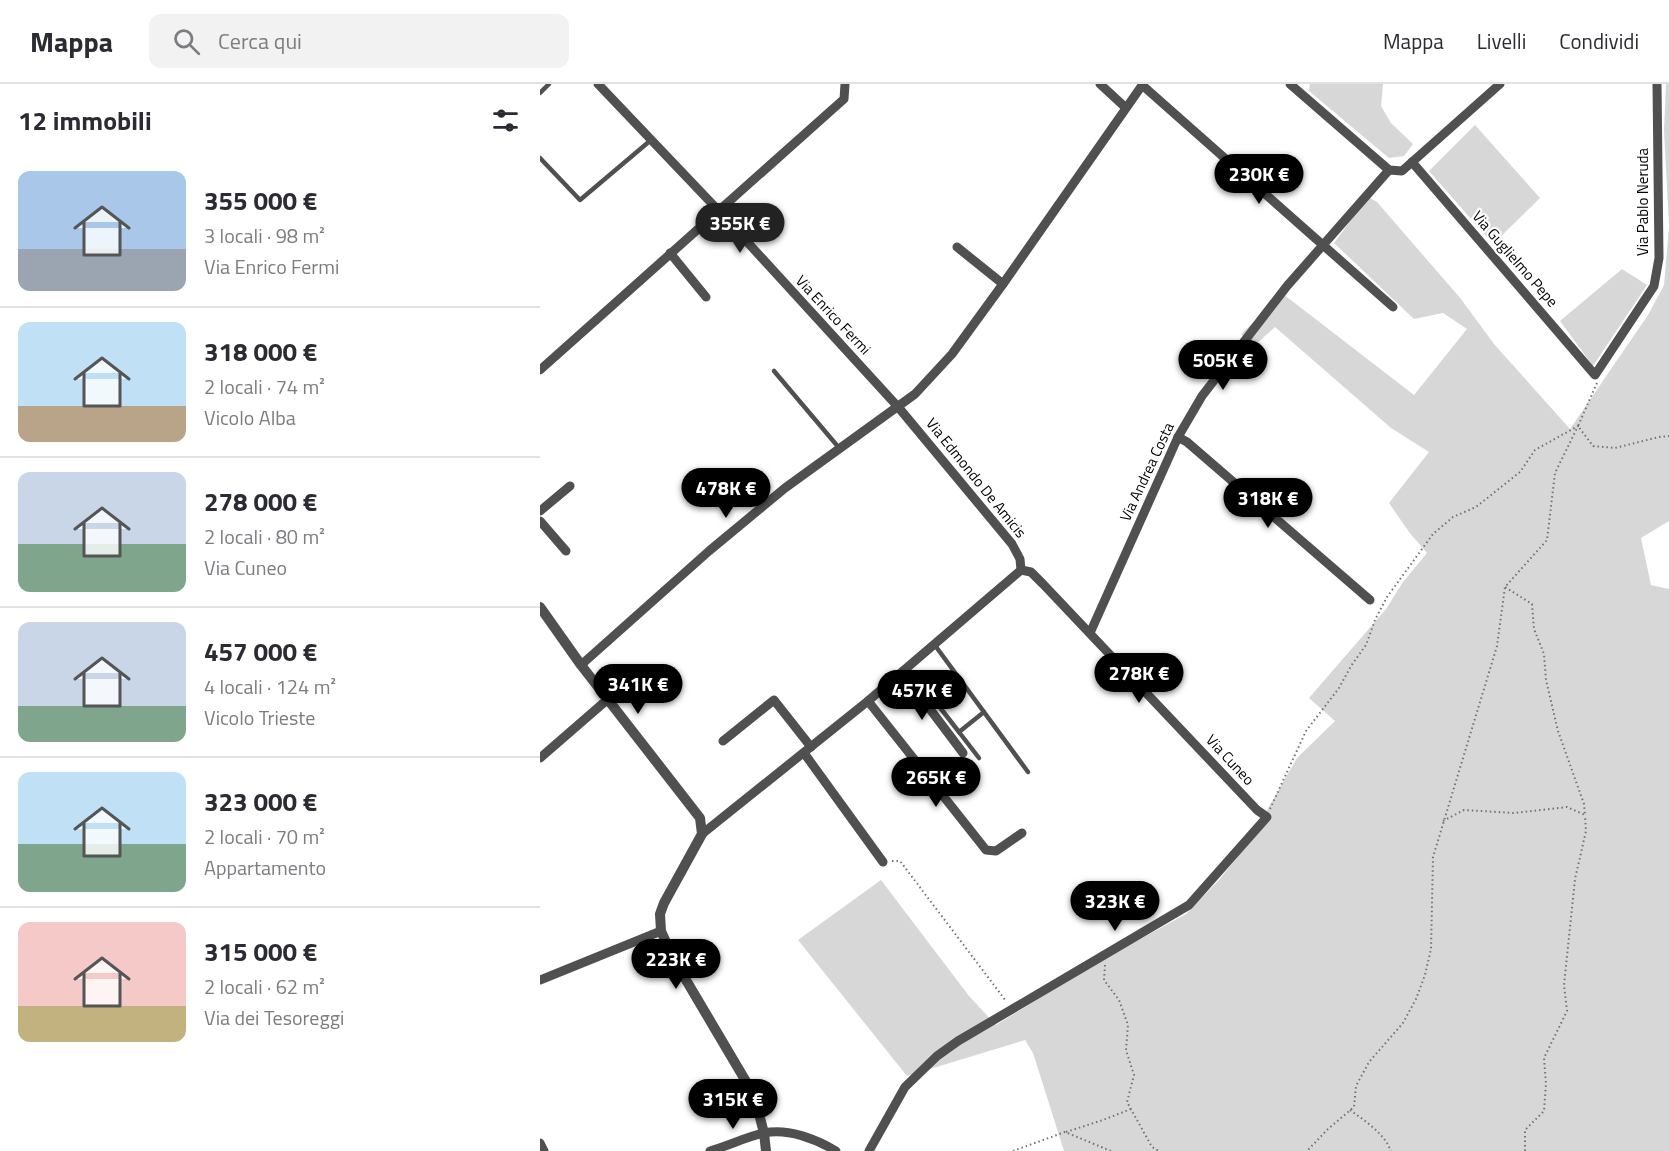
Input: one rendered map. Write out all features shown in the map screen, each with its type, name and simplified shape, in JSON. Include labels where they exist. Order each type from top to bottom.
[{"type":"street","name":"Via Enrico Fermi","points":[[598,84],[718,210],[898,408]]},
{"type":"street","points":[[540,370],[844,99],[845,84]]},
{"type":"street","points":[[1101,84],[1126,108]]},
{"type":"street","points":[[581,665],[709,551],[785,488],[915,394],[952,354],[1142,84],[1393,307]]},
{"type":"street","points":[[1290,84],[1389,170],[1402,171],[1500,84]]},
{"type":"street","name":"Via Pablo Neruda","points":[[1595,375],[1654,286],[1659,258],[1657,84]]},
{"type":"street","name":"Via Guglielmo Pepe","points":[[1412,162],[1595,375]]},
{"type":"street","name":"Via Andrea Costa","points":[[1090,633],[1178,438],[1202,396],[1287,286],[1389,170]]},
{"type":"street","points":[[957,247],[1003,284]]},
{"type":"street","points":[[670,253],[706,297]]},
{"type":"street","name":"Via Edmondo De Amicis","points":[[898,408],[1012,544],[1020,559],[1021,570]]},
{"type":"street","points":[[1178,438],[1187,442],[1370,600]]},
{"type":"street","points":[[540,511],[570,486]]},
{"type":"street","points":[[540,521],[566,551]]},
{"type":"street","points":[[766,1151],[764,1133],[754,1095],[673,958],[661,931],[660,914],[664,903],[702,834],[868,701],[1021,570]]},
{"type":"street","name":"Via Cuneo","points":[[1021,570],[1031,572],[1043,584],[1257,810],[1267,817]]},
{"type":"street","points":[[541,610],[581,665],[695,810],[702,825],[702,834]]},
{"type":"street","points":[[902,672],[963,753]]},
{"type":"street","points":[[540,758],[608,699]]},
{"type":"street","points":[[723,741],[774,700],[883,862]]},
{"type":"street","points":[[868,701],[986,850],[996,851],[1022,833]]},
{"type":"street","points":[[869,1151],[905,1087],[937,1056],[958,1041],[1189,905],[1267,817]]},
{"type":"street","points":[[540,980],[661,931]]},
{"type":"street","points":[[710,1151],[764,1133],[774,1132],[804,1136],[836,1151]]},
{"type":"street","points":[[540,1143],[544,1151]]},
{"type":"lane","points":[[540,93],[549,84]]},
{"type":"lane","points":[[540,158],[580,200],[651,140]]},
{"type":"lane","points":[[774,371],[840,449]]},
{"type":"lane","points":[[934,644],[1028,772]]},
{"type":"lane","points":[[924,687],[979,758]]},
{"type":"lane","points":[[959,732],[984,712]]},
{"type":"path","points":[[1307,1151],[1354,1107],[1356,1086],[1369,1062],[1403,1023],[1416,999],[1425,975],[1431,949],[1432,857],[1497,645],[1504,587],[1547,540],[1555,473],[1597,383],[1595,375]]},
{"type":"path","points":[[1578,426],[1593,446],[1615,448],[1669,436]]},
{"type":"path","points":[[1267,817],[1306,731],[1366,645],[1387,597],[1433,534],[1453,517],[1476,507],[1520,472],[1535,450],[1578,426]]},
{"type":"path","points":[[1504,587],[1532,604],[1534,629],[1544,654],[1546,680],[1558,731],[1584,804],[1586,831],[1575,879],[1564,985],[1567,1011],[1544,1058],[1546,1084],[1544,1111],[1525,1130],[1525,1151]]},
{"type":"path","points":[[1443,821],[1464,810],[1514,813],[1568,807],[1585,815]]},
{"type":"path","points":[[883,862],[900,861],[1012,1009]]},
{"type":"path","points":[[1106,953],[1104,980],[1119,1000],[1128,1025],[1126,1050],[1134,1076],[1127,1102],[1152,1147],[1159,1151]]},
{"type":"path","points":[[1013,1151],[1131,1109]]},
{"type":"path","points":[[1350,1110],[1373,1127],[1389,1144],[1391,1151]]},
{"type":"path","points":[[1065,1132],[1111,1151]]},
{"type":"shaded area","points":[[1310,84],[1383,84],[1381,106],[1391,123],[1413,144],[1404,156],[1389,158],[1309,91]]},
{"type":"shaded area","points":[[1666,84],[1669,84],[1669,226],[1664,130]]},
{"type":"shaded area","points":[[1475,125],[1540,198],[1493,244],[1429,171]]},
{"type":"shaded area","points":[[1368,197],[1377,202],[1461,299],[1494,344],[1570,429],[1648,315],[1664,285],[1669,226],[1669,521],[1641,538],[1651,585],[1669,589],[1669,1151],[1064,1151],[1033,1053],[1025,1040],[907,1076],[798,940],[881,880],[969,996],[996,1025],[1093,965],[1186,914],[1219,880],[1247,845],[1297,758],[1335,721],[1309,698],[1386,609],[1403,582],[1427,553],[1389,503],[1429,452],[1391,428],[1275,327],[1254,346],[1241,334],[1283,294],[1414,395],[1467,329],[1443,313],[1414,319],[1334,243]]},
{"type":"shaded area","points":[[1622,269],[1647,285],[1593,366],[1560,321]]}]
